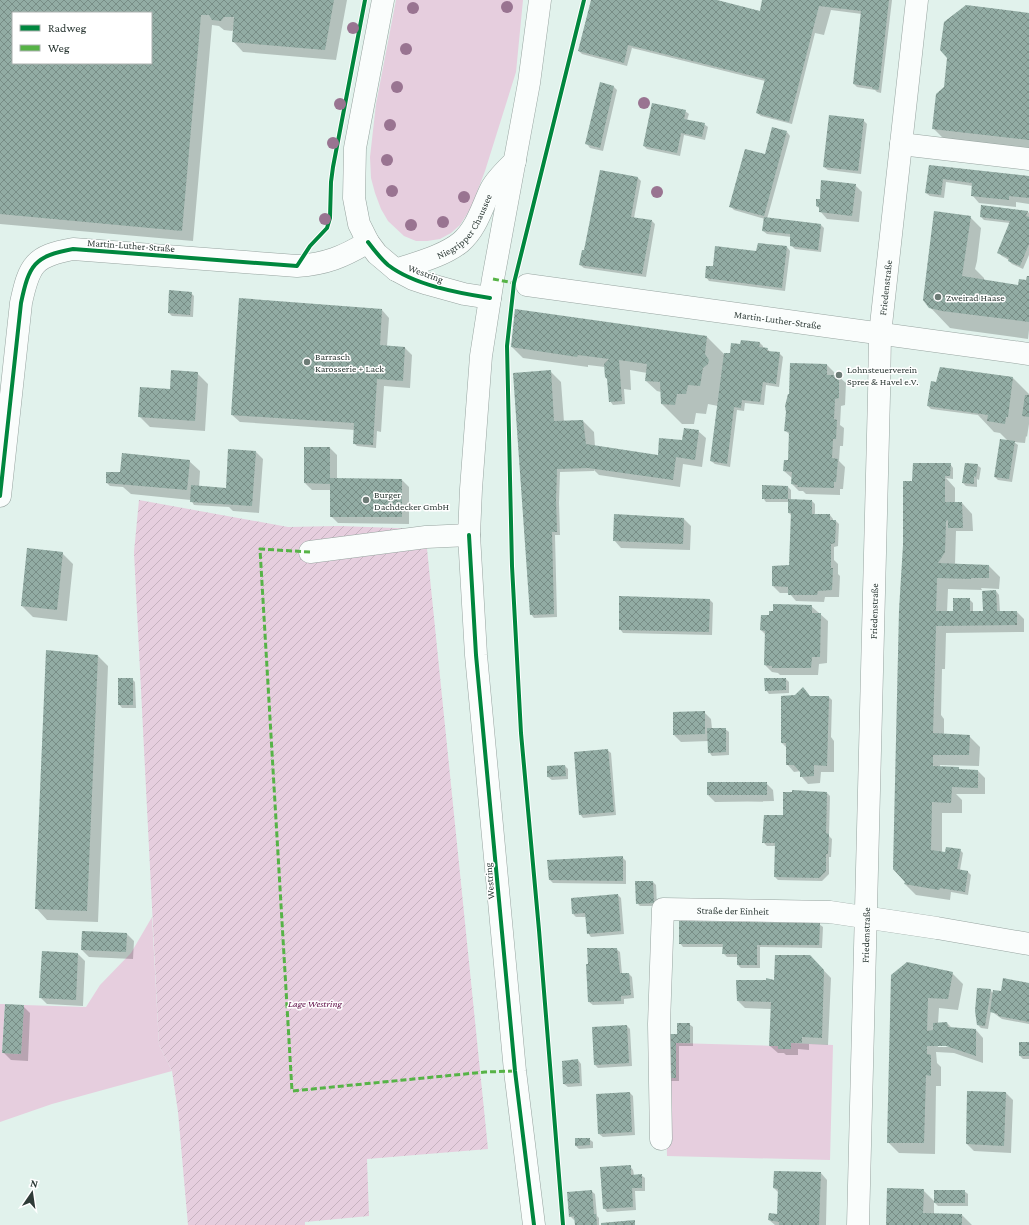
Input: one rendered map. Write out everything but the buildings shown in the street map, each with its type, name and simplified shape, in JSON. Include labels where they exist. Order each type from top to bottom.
[{"type":"street","name":"Westring","points":[[383,0],[355,148],[354,198],[359,224],[368,242],[384,261],[396,270],[413,279],[428,284],[464,294],[490,298],[478,385],[469,535],[476,655],[515,1070],[534,1225]]},
{"type":"street","points":[[490,298],[529,83],[540,0]]},
{"type":"street","name":"Friedenstraße","points":[[858,1225],[880,334],[917,0]]},
{"type":"street","points":[[901,144],[1029,159]]},
{"type":"street","name":"Niegripper Chaussee","points":[[396,270],[435,256],[460,242],[474,225],[492,188],[515,161]]},
{"type":"street","name":"Martin-Luther-Straße","points":[[0,496],[21,303],[29,273],[45,256],[73,249],[297,266],[326,262],[349,253],[368,242]]},
{"type":"street","name":"Martin-Luther-Straße","points":[[527,285],[1029,354]]},
{"type":"street","points":[[310,552],[426,536],[469,535]]},
{"type":"street","name":"Straße der Einheit","points":[[661,1139],[659,1024],[663,909],[830,912],[1029,944]]},
{"type":"green space","points":[[396,0],[523,0],[516,72],[485,171],[471,208],[460,225],[451,233],[440,239],[416,241],[404,236],[388,221],[381,209],[371,178],[370,157],[376,104]]},
{"type":"green space","name":"Lage Westring","points":[[139,500],[288,527],[339,526],[425,529],[488,1149],[367,1159],[369,1216],[305,1222],[305,1225],[188,1225],[178,1112],[172,1071],[159,1045],[134,552]]},
{"type":"green space","points":[[152,917],[159,1045],[172,1071],[52,1104],[0,1122],[0,1004],[5,1004],[2,1053],[21,1054],[24,1005],[86,1007],[100,985],[131,953]]},
{"type":"green space","points":[[676,1043],[778,1046],[791,1048],[791,1043],[833,1045],[830,1160],[667,1156],[665,1078],[676,1078]]},
{"type":"marked path","points":[[493,279],[514,283]]},
{"type":"marked path","points":[[310,552],[260,549],[292,1091],[485,1072],[515,1071]]},
{"type":"cycle path","points":[[0,496],[21,303],[27,280],[35,264],[50,255],[73,249],[297,266],[310,246],[327,228],[330,218],[333,167],[365,0]]},
{"type":"cycle path","points":[[563,1225],[521,733],[512,566],[507,346],[514,283],[584,0]]},
{"type":"cycle path","points":[[368,242],[388,265],[410,278],[451,291],[490,298]]},
{"type":"cycle path","points":[[469,535],[476,655],[515,1071],[534,1225]]},
{"type":"place","name":"Zweirad Haase","points":[[938,297]]},
{"type":"place","name":"Barrasch Karosserie + Lack","points":[[307,362]]},
{"type":"place","name":"Lohnsteuerverein Spree & Havel e.V.","points":[[839,375]]},
{"type":"place","name":"Burger Dachdecker GmbH","points":[[366,500]]}]
